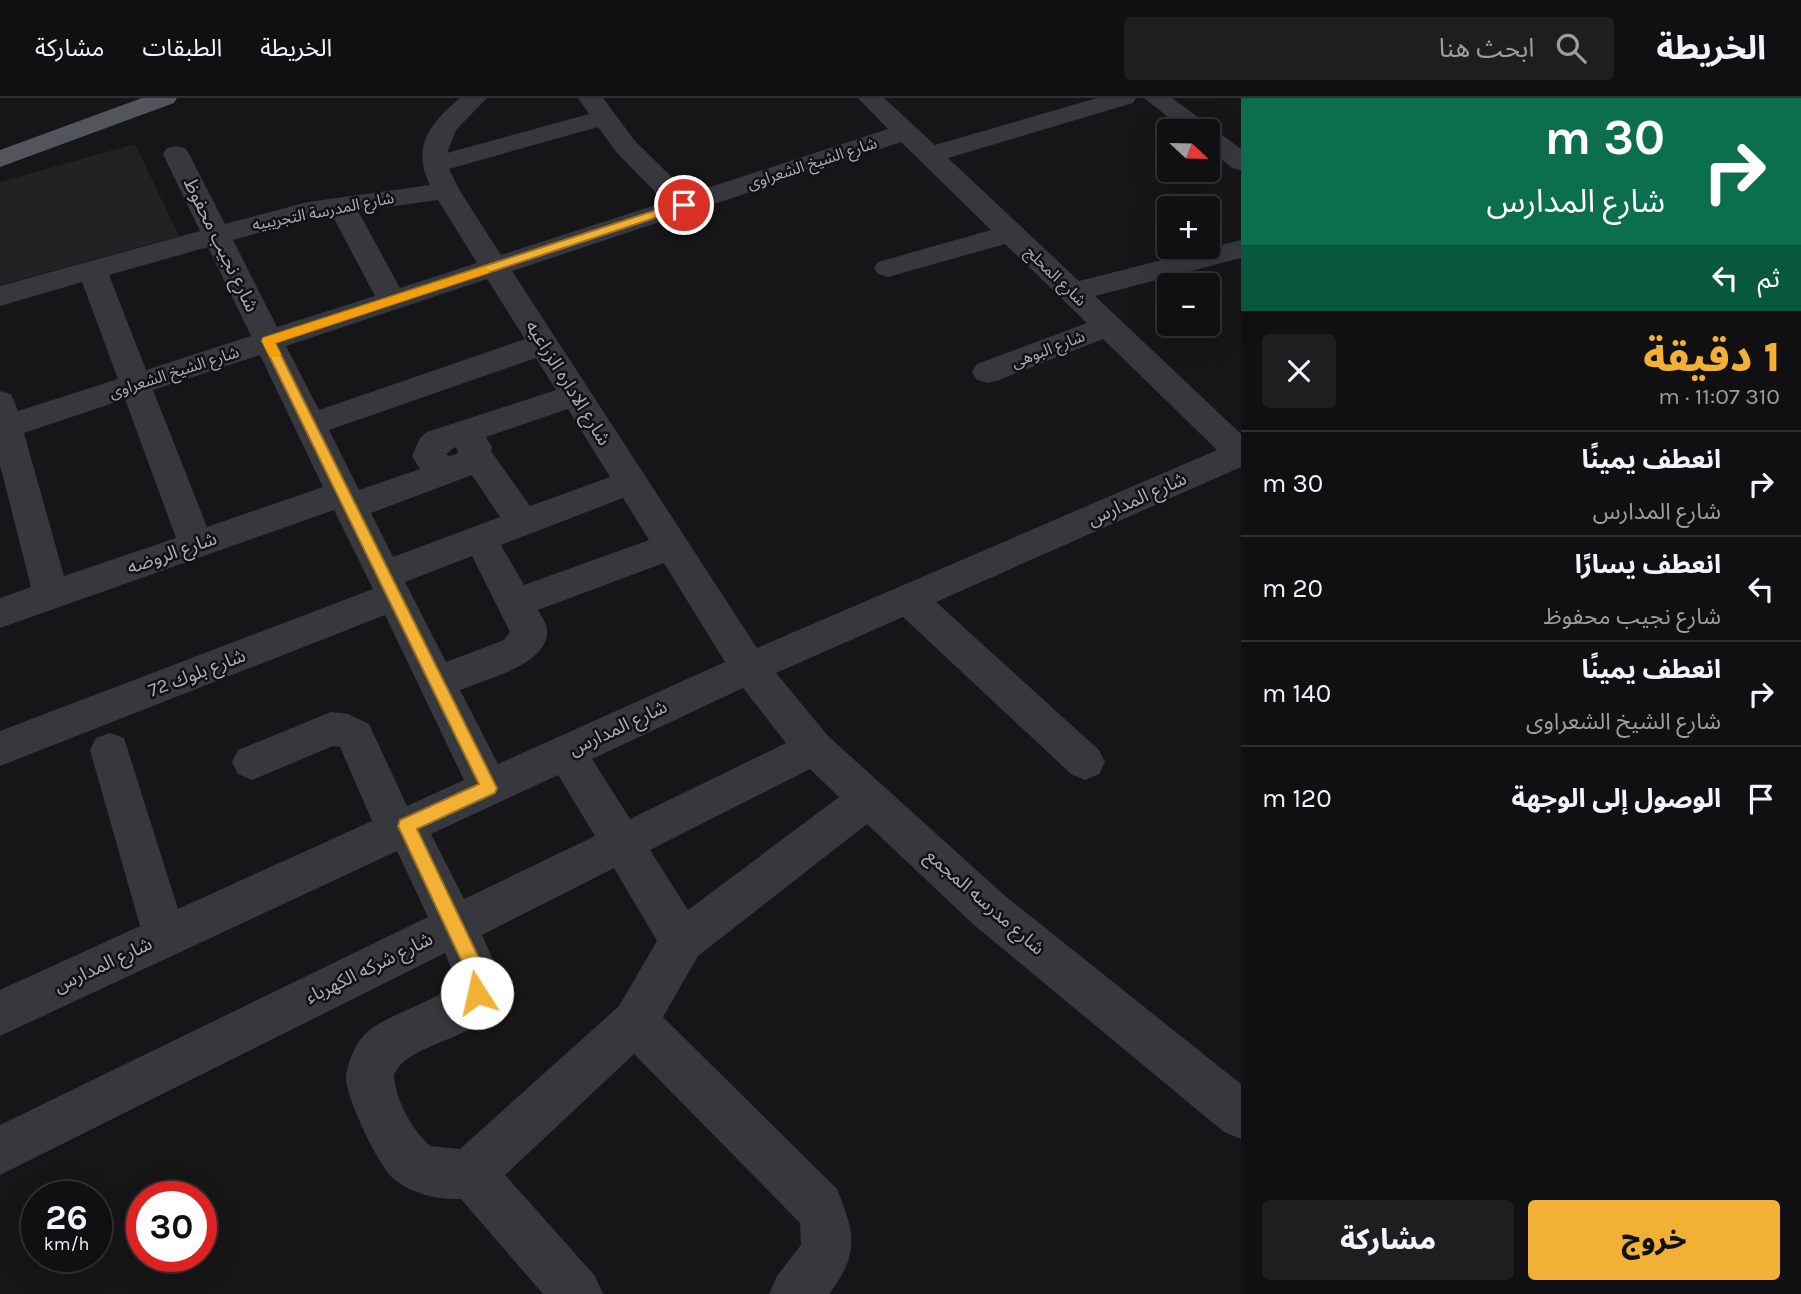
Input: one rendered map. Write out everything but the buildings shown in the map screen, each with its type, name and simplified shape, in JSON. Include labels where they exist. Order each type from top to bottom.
[{"type":"main road","points":[[0,142],[121,98]]},
{"type":"main road","points":[[0,159],[165,98]]},
{"type":"street","points":[[440,178],[435,152],[441,132],[455,114],[475,98]]},
{"type":"street","name":"شارع المحلج","points":[[870,98],[1241,453]]},
{"type":"street","points":[[930,155],[1124,98]]},
{"type":"street","points":[[1156,98],[1185,119]]},
{"type":"street","points":[[597,108],[644,166],[684,205]]},
{"type":"street","name":"شارع المدرسة التجريبيه","points":[[0,296],[216,235],[440,178],[597,108]]},
{"type":"street","name":"شارع الشيخ الشعراوى","points":[[2,419],[135,384],[906,132]]},
{"type":"street","points":[[1220,145],[1241,162]]},
{"type":"street","name":"شارع نجيب محفوظ","points":[[176,154],[489,788]]},
{"type":"street","name":"شارع الاداره الزراعيه","points":[[440,178],[749,667]]},
{"type":"street","points":[[340,204],[392,300]]},
{"type":"street","points":[[888,268],[1011,233]]},
{"type":"street","points":[[1073,292],[1241,249]]},
{"type":"street","points":[[92,270],[196,545]]},
{"type":"street","name":"شارع البوهى","points":[[988,372],[1108,326]]},
{"type":"street","points":[[310,425],[543,344]]},
{"type":"street","points":[[402,393],[523,523]]},
{"type":"street","name":"شارع الروضه","points":[[0,613],[196,545],[347,500],[575,395]]},
{"type":"street","points":[[2,419],[51,595]]},
{"type":"street","name":"شارع المدارس","points":[[0,1013],[749,667],[1241,453]]},
{"type":"street","name":"شارع بلوك 72","points":[[0,749],[389,585],[480,538],[631,482]]},
{"type":"street","points":[[437,682],[517,652],[528,636],[529,628],[480,538]]},
{"type":"street","points":[[515,603],[672,546]]},
{"type":"street","points":[[908,599],[1085,762]]},
{"type":"street","name":"شارع مدرسه المجمع","points":[[749,667],[814,748],[989,910],[1241,1115]]},
{"type":"street","points":[[252,762],[331,730],[348,731],[355,736],[480,979],[477,993],[467,1006],[380,1052],[369,1074],[398,1149],[412,1163],[429,1173],[440,1174],[471,1173],[635,1022],[682,941],[869,799]]},
{"type":"street","name":"شارع شركه الكهرباء","points":[[0,1151],[814,748]]},
{"type":"street","points":[[110,750],[165,937]]},
{"type":"street","points":[[566,752],[682,941]]},
{"type":"street","points":[[635,1022],[819,1207],[827,1224],[829,1241],[822,1262],[795,1294]]},
{"type":"street","points":[[471,1173],[577,1294]]},
{"type":"shaded area","points":[[135,144],[179,236],[0,285],[0,182]]},
{"type":"slow traffic","points":[[275,354],[268,341],[484,270]]},
{"type":"route","points":[[477,993],[480,979],[406,826],[489,788],[268,341],[684,205]]}]
